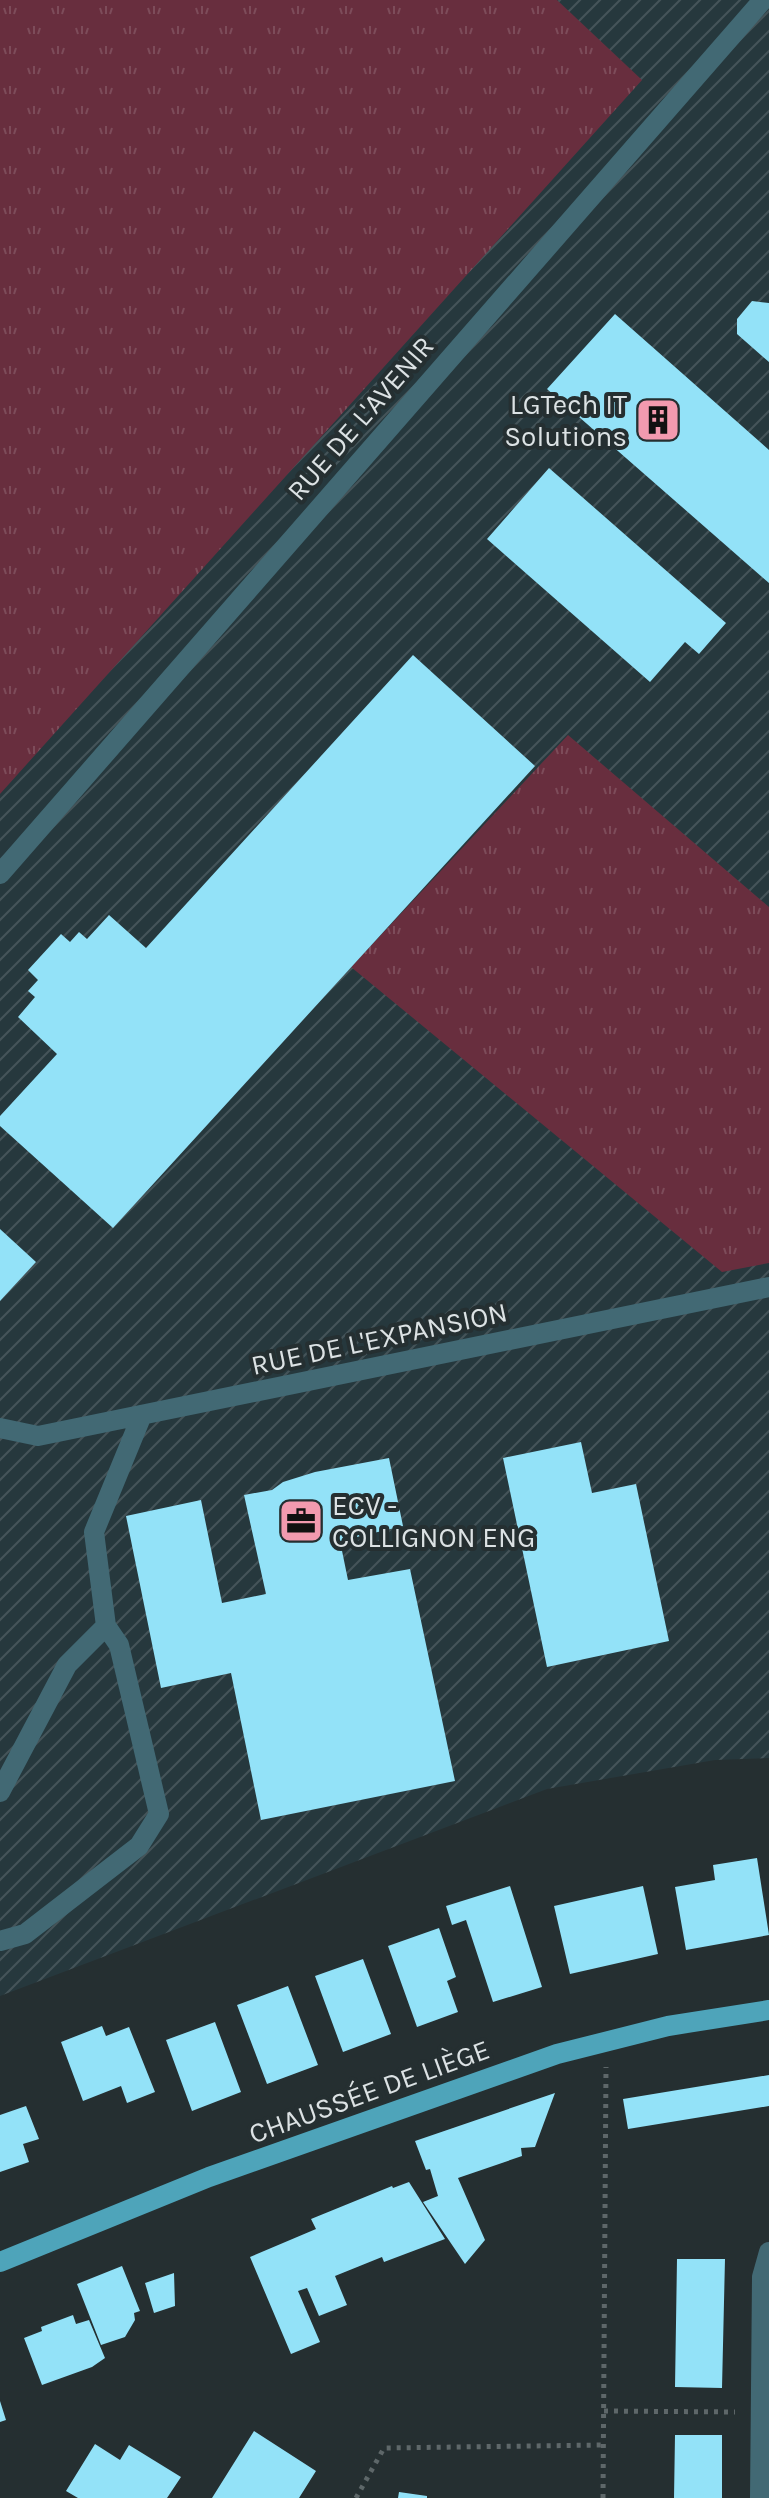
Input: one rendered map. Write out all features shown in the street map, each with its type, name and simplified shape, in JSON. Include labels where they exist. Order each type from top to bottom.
[{"type":"main road","name":"CHAUSSÉE DE LIÈGE","points":[[0,2262],[209,2177],[542,2059],[668,2026],[769,2010]]},
{"type":"street","name":"RUE DE L'AVENIR","points":[[0,874],[763,0]]},
{"type":"street","name":"RUE DE L'EXPANSION","points":[[0,1428],[38,1436],[769,1287]]},
{"type":"street","points":[[0,1941],[25,1934],[139,1846],[159,1814],[119,1645],[106,1626],[94,1532],[142,1415]]},
{"type":"street","points":[[0,1792],[67,1665],[106,1626]]},
{"type":"street","points":[[760,2498],[762,2277],[769,2252]]},
{"type":"path","points":[[603,2498],[606,2041]]},
{"type":"path","points":[[604,2411],[759,2412]]},
{"type":"path","points":[[356,2498],[384,2448],[603,2445]]},
{"type":"shaded area","points":[[0,0],[769,0],[769,1758],[715,1760],[547,1789],[0,1996]]},
{"type":"green space","points":[[0,0],[557,0],[642,80],[0,794]]},
{"type":"green space","points":[[568,735],[769,907],[769,1263],[722,1272],[351,967]]},
{"type":"building","points":[[752,301],[769,303],[769,362],[737,334],[737,319]]},
{"type":"building","name":"LGTech IT Solutions","points":[[615,314],[769,450],[769,583],[547,389]]},
{"type":"building","points":[[549,468],[726,623],[699,654],[685,642],[650,682],[487,539]]},
{"type":"building","points":[[413,655],[535,766],[113,1228],[0,1126],[0,1116],[57,1054],[18,1017],[35,997],[28,991],[38,980],[28,970],[61,934],[70,942],[79,932],[87,939],[109,915],[146,948]]},
{"type":"building","points":[[0,1229],[36,1262],[0,1301]]},
{"type":"building","points":[[581,1442],[592,1493],[636,1484],[669,1641],[547,1667],[503,1458]]},
{"type":"building","points":[[389,1458],[403,1526],[340,1541],[348,1580],[410,1569],[455,1781],[261,1820],[231,1673],[161,1688],[126,1516],[201,1500],[222,1603],[266,1594],[244,1495],[272,1490],[283,1482],[315,1472]]},
{"type":"building","points":[[757,1858],[769,1935],[686,1950],[675,1887],[715,1880],[713,1865]]},
{"type":"building","points":[[510,1886],[542,1987],[493,2002],[466,1920],[452,1925],[446,1906]]},
{"type":"building","points":[[643,1886],[658,1954],[570,1974],[554,1906]]},
{"type":"building","points":[[439,1928],[456,1977],[447,1981],[458,2012],[417,2027],[388,1946]]},
{"type":"building","points":[[363,1959],[391,2034],[343,2052],[315,1976]]},
{"type":"building","points":[[288,1986],[318,2065],[267,2084],[237,2005]]},
{"type":"building","points":[[215,2022],[241,2092],[192,2111],[166,2040]]},
{"type":"building","points":[[102,2026],[106,2036],[129,2027],[155,2092],[127,2103],[121,2086],[83,2101],[61,2042]]},
{"type":"building","points":[[769,2075],[769,2106],[628,2129],[623,2099]]},
{"type":"building","points":[[555,2093],[535,2147],[521,2148],[522,2156],[458,2178],[485,2240],[465,2264],[423,2202],[438,2196],[430,2169],[426,2170],[415,2141]]},
{"type":"building","points":[[26,2106],[39,2139],[23,2144],[29,2162],[0,2172],[0,2115]]},
{"type":"building","points":[[409,2182],[445,2239],[384,2262],[382,2257],[335,2276],[347,2305],[319,2316],[307,2288],[298,2291],[320,2342],[291,2354],[250,2257],[316,2229],[311,2219]]},
{"type":"building","points":[[677,2259],[725,2259],[722,2388],[675,2387]]},
{"type":"building","points":[[122,2266],[140,2311],[134,2313],[135,2320],[125,2337],[101,2345],[77,2284]]},
{"type":"building","points":[[174,2273],[175,2306],[154,2313],[145,2283]]},
{"type":"building","points":[[73,2315],[76,2324],[89,2320],[105,2358],[92,2367],[42,2385],[24,2338],[42,2331],[41,2327]]},
{"type":"building","points":[[0,2401],[6,2420],[0,2422]]},
{"type":"building","points":[[254,2431],[316,2471],[299,2498],[212,2498]]},
{"type":"building","points":[[675,2435],[722,2435],[722,2498],[674,2498]]},
{"type":"building","points":[[95,2444],[120,2460],[129,2445],[181,2477],[167,2498],[78,2498],[66,2491]]},
{"type":"building","points":[[399,2492],[427,2496],[427,2498],[398,2498]]},
{"type":"place","name":"LGTech IT Solutions","points":[[658,420]]},
{"type":"place","name":"ECV - COLLIGNON ENG","points":[[301,1521]]}]
